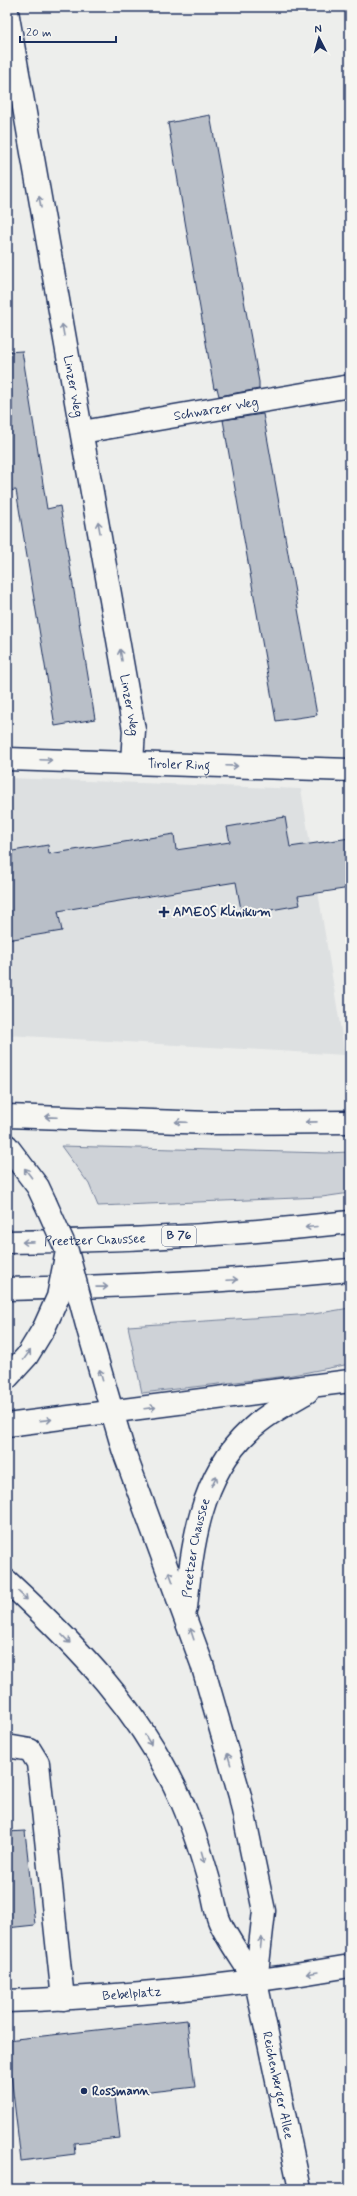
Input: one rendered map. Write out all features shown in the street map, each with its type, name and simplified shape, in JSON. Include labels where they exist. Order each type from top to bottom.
[{"type":"main road","name":"Linzer Weg","points":[[7,11],[134,730],[132,763]]},
{"type":"main road","name":"Schwarzer Weg","points":[[82,432],[350,386]]},
{"type":"main road","name":"Tiroler Ring","points":[[7,758],[350,770]]},
{"type":"main road","points":[[7,1116],[210,1123],[350,1122]]},
{"type":"main road","points":[[7,1146],[38,1187],[67,1251],[111,1413],[185,1614],[240,1796],[264,1911],[256,1982]]},
{"type":"main road","name":"Preetzer Chaussee","points":[[7,1242],[125,1239],[227,1233],[350,1222]]},
{"type":"main road","points":[[7,1378],[27,1356],[44,1328],[58,1297],[67,1251]]},
{"type":"main road","points":[[7,1289],[125,1286],[260,1278],[350,1270]]},
{"type":"main road","name":"Preetzer Chaussee","points":[[7,1425],[350,1382]]},
{"type":"main road","name":"Preetzer Chaussee","points":[[185,1614],[191,1552],[196,1528],[212,1482],[228,1454],[248,1431],[271,1414],[314,1387]]},
{"type":"main road","points":[[7,1581],[39,1611],[95,1670],[131,1712],[161,1760],[182,1802],[200,1850],[218,1920],[256,1982]]},
{"type":"main road","points":[[7,1746],[30,1750],[38,1763],[63,1999]]},
{"type":"main road","name":"Bebelplatz","points":[[7,2001],[63,1999],[256,1982],[350,1966]]},
{"type":"main road","name":"Reichenberger Allee","points":[[256,1982],[300,2189]]},
{"type":"shaded area","name":"AMEOS Klinikum","points":[[7,778],[301,789],[345,1055],[7,1035]]},
{"type":"shaded area","points":[[61,1146],[326,1153],[350,1152],[350,1193],[322,1197],[98,1206],[89,1184]]},
{"type":"shaded area","points":[[350,1308],[350,1364],[287,1376],[142,1393],[128,1326],[314,1314]]},
{"type":"building","points":[[210,115],[259,382],[259,389],[219,396],[217,388],[214,389],[168,123]]},
{"type":"building","points":[[22,351],[47,509],[60,506],[95,719],[55,726],[16,490],[7,491],[7,352]]},
{"type":"building","points":[[263,414],[317,715],[276,721],[223,420]]},
{"type":"building","points":[[285,817],[290,847],[350,838],[350,888],[298,896],[300,905],[242,915],[236,882],[58,911],[62,931],[7,940],[7,852],[48,845],[49,854],[174,834],[176,850],[230,842],[227,827]]},
{"type":"building","points":[[25,1831],[35,1925],[7,1928],[7,1832]]},
{"type":"building","name":"Rossmann","points":[[187,2020],[195,2087],[115,2096],[120,2138],[74,2143],[75,2154],[21,2161],[7,2040]]},
{"type":"place","name":"AMEOS Klinikum","points":[[164,912]]},
{"type":"place","name":"Rossmann","points":[[84,2091]]}]
